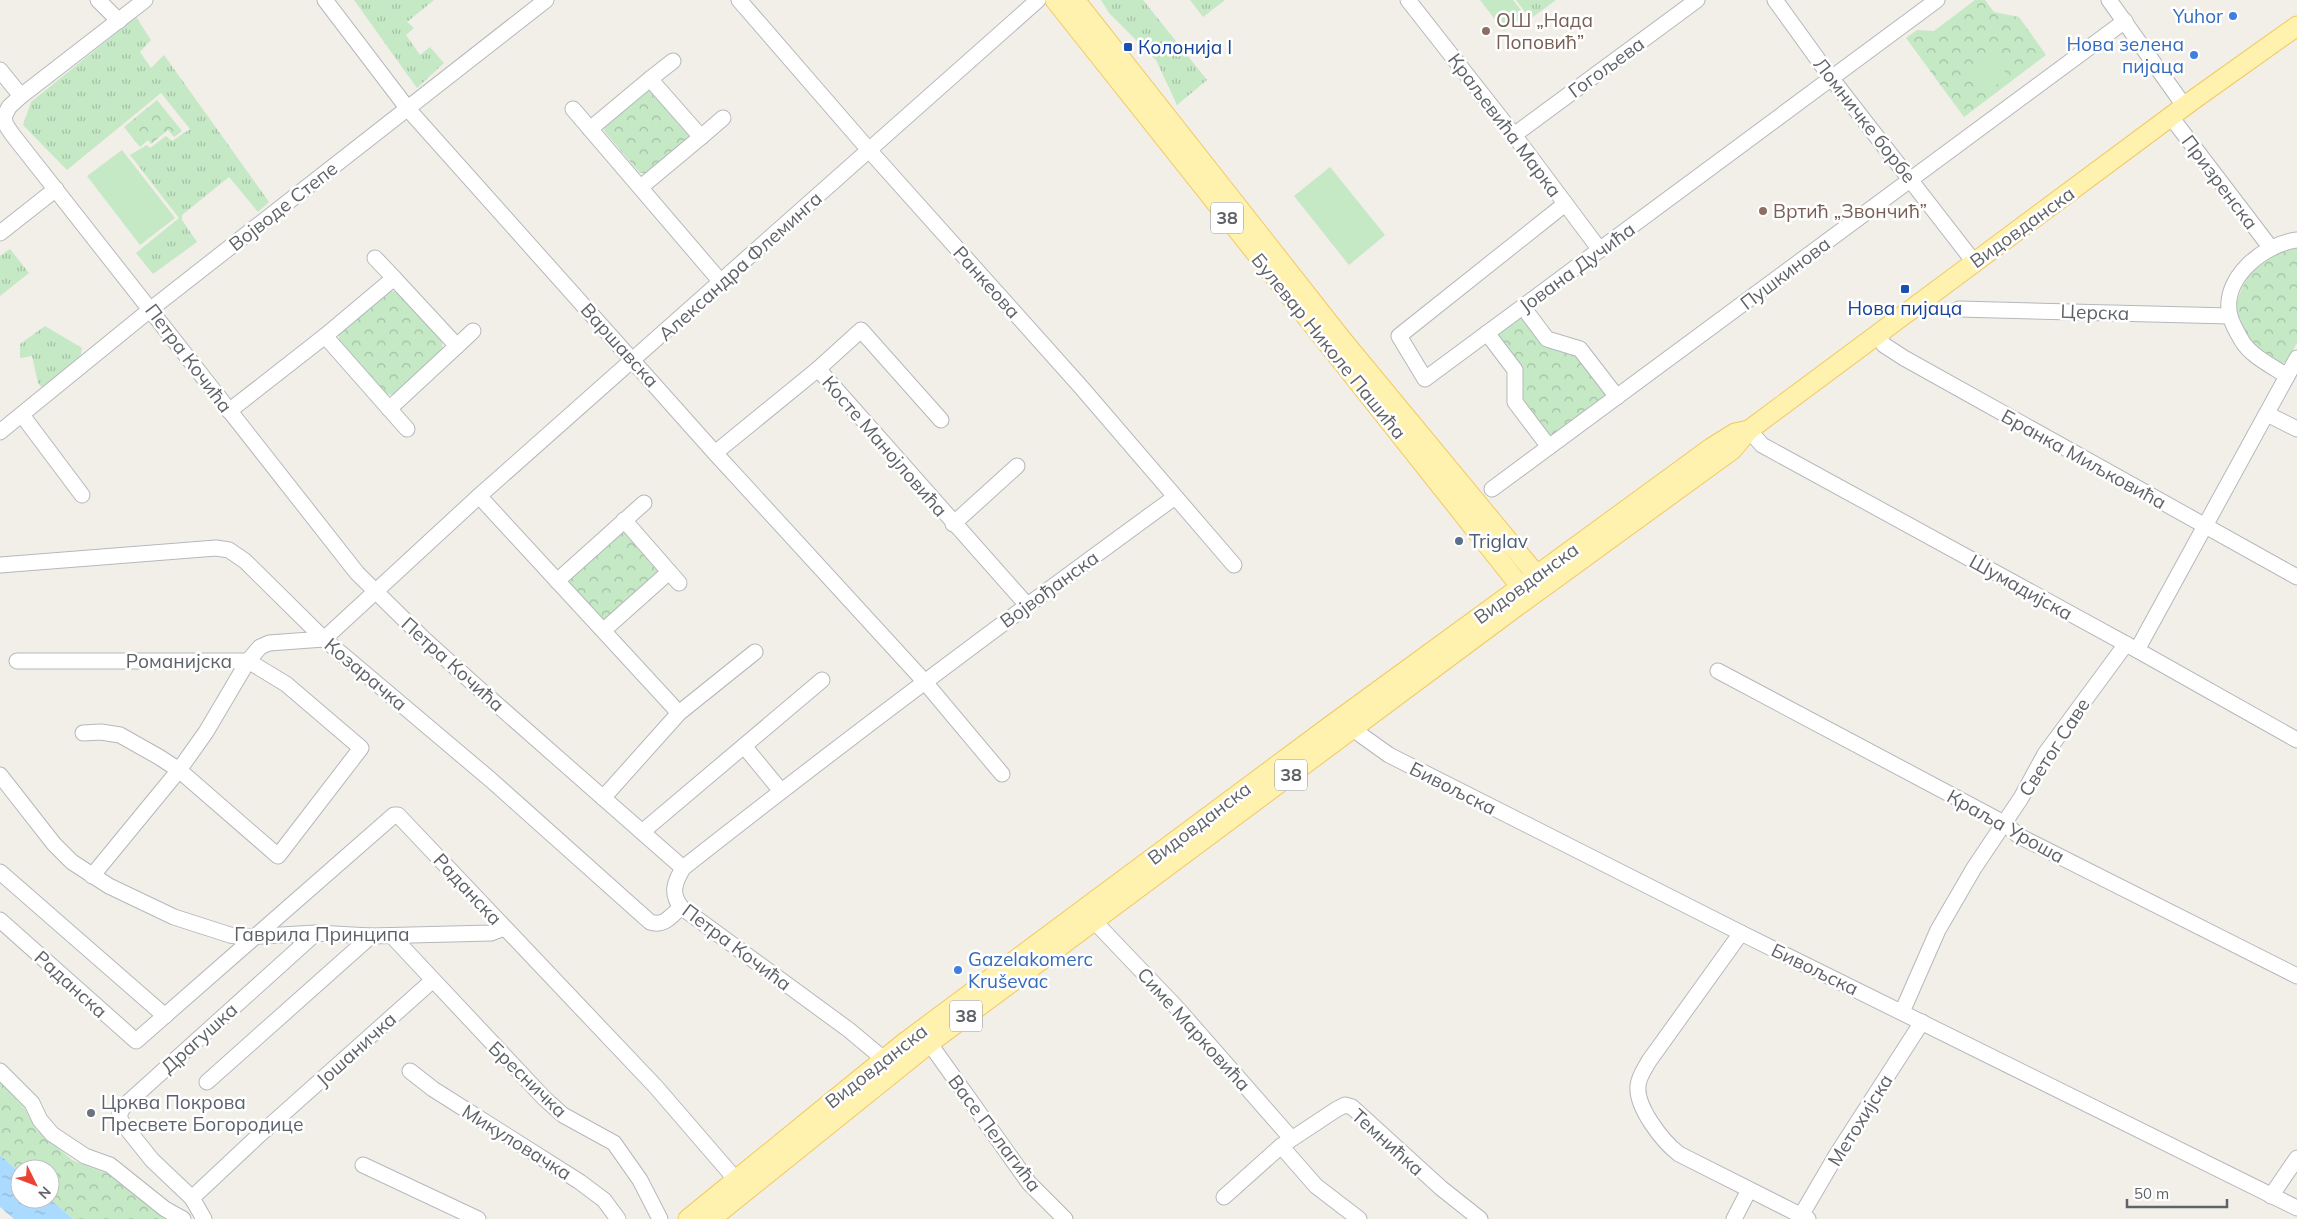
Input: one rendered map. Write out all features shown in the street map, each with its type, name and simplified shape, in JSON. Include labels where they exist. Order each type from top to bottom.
[{"type":"main road","name":"Булевар Николе Пашића","points":[[1055,0],[1525,592]]},
{"type":"main road","name":"Булевар Николе Пашића","points":[[1075,0],[1344,342],[1541,581]]},
{"type":"main road","name":"Видовданска","points":[[688,1219],[741,1185],[890,1064],[1541,581],[1721,441],[1736,433],[1749,430],[1974,262],[2297,26]]},
{"type":"main road","name":"Видовданска","points":[[890,1064],[931,1042],[1094,921],[1108,901]]},
{"type":"main road","name":"Видовданска","points":[[711,1219],[741,1185]]},
{"type":"street","points":[[98,0],[120,20]]},
{"type":"street","points":[[2,116],[21,96],[145,0]]},
{"type":"street","name":"Варшавска","points":[[325,0],[408,109],[716,453],[924,681]]},
{"type":"street","name":"Војводе Степе","points":[[0,432],[151,309],[546,0]]},
{"type":"street","name":"Ранкеова","points":[[739,0],[869,150],[1081,388],[1234,565]]},
{"type":"street","name":"Александра Флеминга","points":[[374,591],[1038,0]]},
{"type":"street","name":"Краљевића Марка","points":[[1408,0],[1514,135],[1600,250]]},
{"type":"street","name":"Гогољева","points":[[1514,135],[1697,0]]},
{"type":"street","name":"Ломничке борбе","points":[[1775,0],[1832,79],[1974,262]]},
{"type":"street","name":"Јована Дучића","points":[[1565,204],[1400,336],[1425,378],[1938,0]]},
{"type":"street","name":"Призренска","points":[[2109,0],[2125,21],[2178,112],[2270,247]]},
{"type":"street","name":"Пушкинова","points":[[1492,488],[2125,21]]},
{"type":"street","points":[[590,129],[673,61]]},
{"type":"street","points":[[0,70],[21,96]]},
{"type":"street","points":[[650,78],[701,137]]},
{"type":"street","points":[[573,109],[721,282]]},
{"type":"street","name":"Петра Кочића","points":[[2,116],[12,134],[151,309],[341,554],[374,591],[469,680],[683,868],[675,881],[674,892],[676,900],[681,907],[849,1030],[890,1064]]},
{"type":"street","points":[[641,187],[723,118]]},
{"type":"street","points":[[0,233],[56,189]]},
{"type":"street","points":[[2287,376],[2253,353],[2242,342],[2230,316],[2230,300],[2237,281],[2255,258],[2270,247],[2297,240]]},
{"type":"street","points":[[375,258],[457,346]]},
{"type":"street","points":[[229,411],[325,336],[394,278]]},
{"type":"street","points":[[1523,307],[1547,339],[1580,349],[1617,397]]},
{"type":"street","name":"Церска","points":[[1959,309],[2230,316]]},
{"type":"street","name":"Косте Манојловића","points":[[716,453],[862,330],[941,420]]},
{"type":"street","points":[[389,409],[473,331]]},
{"type":"street","points":[[1487,333],[1515,370],[1515,402],[1549,447]]},
{"type":"street","name":"Бранка Миљковића","points":[[1877,334],[1884,345],[1904,358],[2297,577]]},
{"type":"street","points":[[325,336],[407,429]]},
{"type":"street","name":"Светог Саве","points":[[1902,1012],[1952,905],[2021,798],[2045,754],[2132,647],[2206,526],[2297,358]]},
{"type":"street","name":"Косте Манојловића","points":[[818,369],[953,524],[1027,605]]},
{"type":"street","points":[[2267,414],[2297,430]]},
{"type":"street","points":[[0,422],[19,418],[82,495]]},
{"type":"street","name":"Шумадијска","points":[[1749,430],[1762,445],[2132,647],[2297,740]]},
{"type":"street","name":"Косте Манојловића","points":[[953,524],[1017,466]]},
{"type":"street","points":[[479,496],[679,713]]},
{"type":"street","name":"Војвођанска","points":[[683,868],[924,681],[1175,497]]},
{"type":"street","points":[[557,581],[644,503]]},
{"type":"street","points":[[624,520],[679,584]]},
{"type":"street","name":"Козарачка","points":[[0,565],[216,548],[229,550],[245,561],[324,639],[491,780],[650,922],[658,925],[664,923],[681,907]]},
{"type":"street","points":[[604,630],[669,572]]},
{"type":"street","points":[[324,639],[374,591]]},
{"type":"street","name":"Романијска","points":[[17,661],[248,661],[260,647],[270,643],[324,639]]},
{"type":"street","points":[[603,798],[679,713],[755,652]]},
{"type":"street","points":[[83,733],[101,732],[120,735],[138,744],[179,770],[278,856],[361,748],[286,684],[248,661],[206,732],[179,770],[92,876]]},
{"type":"street","name":"Краља Уроша","points":[[1718,671],[2004,823],[2019,836],[2297,976]]},
{"type":"street","points":[[642,832],[822,680]]},
{"type":"street","points":[[924,681],[1002,774]]},
{"type":"street","name":"Бивољска","points":[[1349,722],[1389,755],[1741,933],[2297,1208]]},
{"type":"street","points":[[744,746],[781,791]]},
{"type":"street","name":"Гаврила Принципа","points":[[0,775],[54,844],[72,862],[92,876],[141,903],[174,917],[230,935],[257,936],[316,933],[392,936],[491,933],[504,928]]},
{"type":"street","name":"Раданска","points":[[0,920],[136,1041],[394,815],[402,818],[656,1087],[741,1185]]},
{"type":"street","name":"Раданска","points":[[0,872],[165,1016]]},
{"type":"street","name":"Симе Марковића","points":[[1094,921],[1177,1008],[1286,1142],[1316,1186],[1359,1219]]},
{"type":"street","name":"Драгушка","points":[[204,1219],[192,1198],[140,1146],[120,1120],[120,1113],[130,1100],[316,933]]},
{"type":"street","points":[[1741,933],[1649,1061],[1638,1083],[1639,1099],[1652,1125],[1671,1148],[1803,1218]]},
{"type":"street","name":"Драгушка","points":[[207,1082],[371,936]]},
{"type":"street","name":"Бресничка","points":[[392,936],[432,981],[550,1104],[563,1115],[614,1143],[640,1180],[660,1219]]},
{"type":"street","name":"Јошаничка","points":[[192,1198],[256,1138],[432,981]]},
{"type":"street","name":"Метохијска","points":[[1803,1218],[1837,1154],[1922,1022]]},
{"type":"street","name":"Васе Пелагића","points":[[931,1042],[935,1052],[1029,1183],[1065,1219]]},
{"type":"street","points":[[0,1071],[32,1103],[40,1120],[52,1134],[85,1156],[110,1164],[165,1209],[183,1219]]},
{"type":"street","name":"Микуловачка","points":[[410,1071],[433,1089],[580,1182],[604,1200],[618,1219]]},
{"type":"street","name":"Темнићка","points":[[1224,1197],[1286,1142],[1345,1105],[1352,1107],[1441,1188],[1480,1219]]},
{"type":"street","points":[[2271,1196],[2297,1158]]},
{"type":"street","points":[[363,1165],[478,1219]]},
{"type":"street","points":[[1734,1219],[1749,1190]]},
{"type":"green space","points":[[354,0],[434,0],[407,22],[414,28],[406,35],[420,55],[430,47],[444,63],[417,88]]},
{"type":"green space","points":[[1101,0],[1143,0],[1207,80],[1177,105],[1156,60],[1109,13]]},
{"type":"green space","points":[[1190,0],[1225,0],[1203,17]]},
{"type":"green space","points":[[1480,0],[1513,0],[1525,15],[1504,31]]},
{"type":"green space","points":[[1516,0],[1556,0],[1530,19]]},
{"type":"green space","points":[[1975,0],[1985,0],[1994,12],[2019,17],[2046,55],[1964,117],[1906,38],[1917,30],[1934,31]]},
{"type":"green space","points":[[136,17],[151,40],[140,52],[151,68],[164,55],[269,202],[258,212],[229,177],[182,215],[182,220],[197,242],[153,274],[136,253],[179,218],[130,155],[147,145],[150,148],[166,136],[172,141],[190,129],[161,93],[67,170],[23,125],[31,102]]},
{"type":"green space","points":[[1993,55],[2008,76],[1987,92],[1973,71]]},
{"type":"green space","points":[[648,91],[653,92],[690,133],[690,138],[647,173],[640,173],[605,132],[603,127]]},
{"type":"green space","points":[[157,100],[182,131],[174,137],[168,130],[151,144],[148,140],[140,147],[124,127]]},
{"type":"green space","points":[[122,150],[175,218],[140,245],[87,176]]},
{"type":"green space","points":[[1330,167],[1385,235],[1349,265],[1294,196]]},
{"type":"green space","points":[[2297,245],[2297,343],[2286,363],[2273,360],[2256,347],[2238,324],[2236,311],[2240,292],[2255,267],[2271,253]]},
{"type":"green space","points":[[10,249],[29,273],[0,296],[0,256]]},
{"type":"green space","points":[[387,291],[399,294],[441,338],[443,350],[398,394],[386,395],[339,344],[339,334]]},
{"type":"green space","points":[[1523,307],[1547,339],[1580,349],[1617,397],[1549,447],[1515,402],[1515,370],[1487,333]]},
{"type":"green space","points":[[45,326],[82,348],[79,363],[43,389],[38,383],[32,356],[20,358],[20,344]]},
{"type":"green space","points":[[624,529],[660,571],[603,621],[567,579]]},
{"type":"green space","points":[[0,1082],[25,1109],[36,1129],[72,1160],[108,1174],[165,1219],[73,1219],[60,1208],[60,1159],[10,1159],[10,1164],[0,1155]]},
{"type":"water","points":[[0,1155],[10,1164],[10,1209],[60,1208],[73,1219],[14,1219],[0,1207]]},
{"type":"place","name":"Yuhor","points":[[2233,16]]},
{"type":"place","name":"ОШ „Нада Поповић”","points":[[1486,31]]},
{"type":"place","name":"Колонија I","points":[[1128,47]]},
{"type":"place","name":"Нова зелена пијаца","points":[[2194,55]]},
{"type":"place","name":"Вртић „Звончић”","points":[[1763,211]]},
{"type":"place","name":"Нова пијаца","points":[[1905,289]]},
{"type":"place","name":"Triglav","points":[[1459,541]]},
{"type":"place","name":"Gazelakomerc Kruševac","points":[[958,970]]},
{"type":"place","name":"Црква Покрова Пресвете Богородице","points":[[91,1113]]}]
